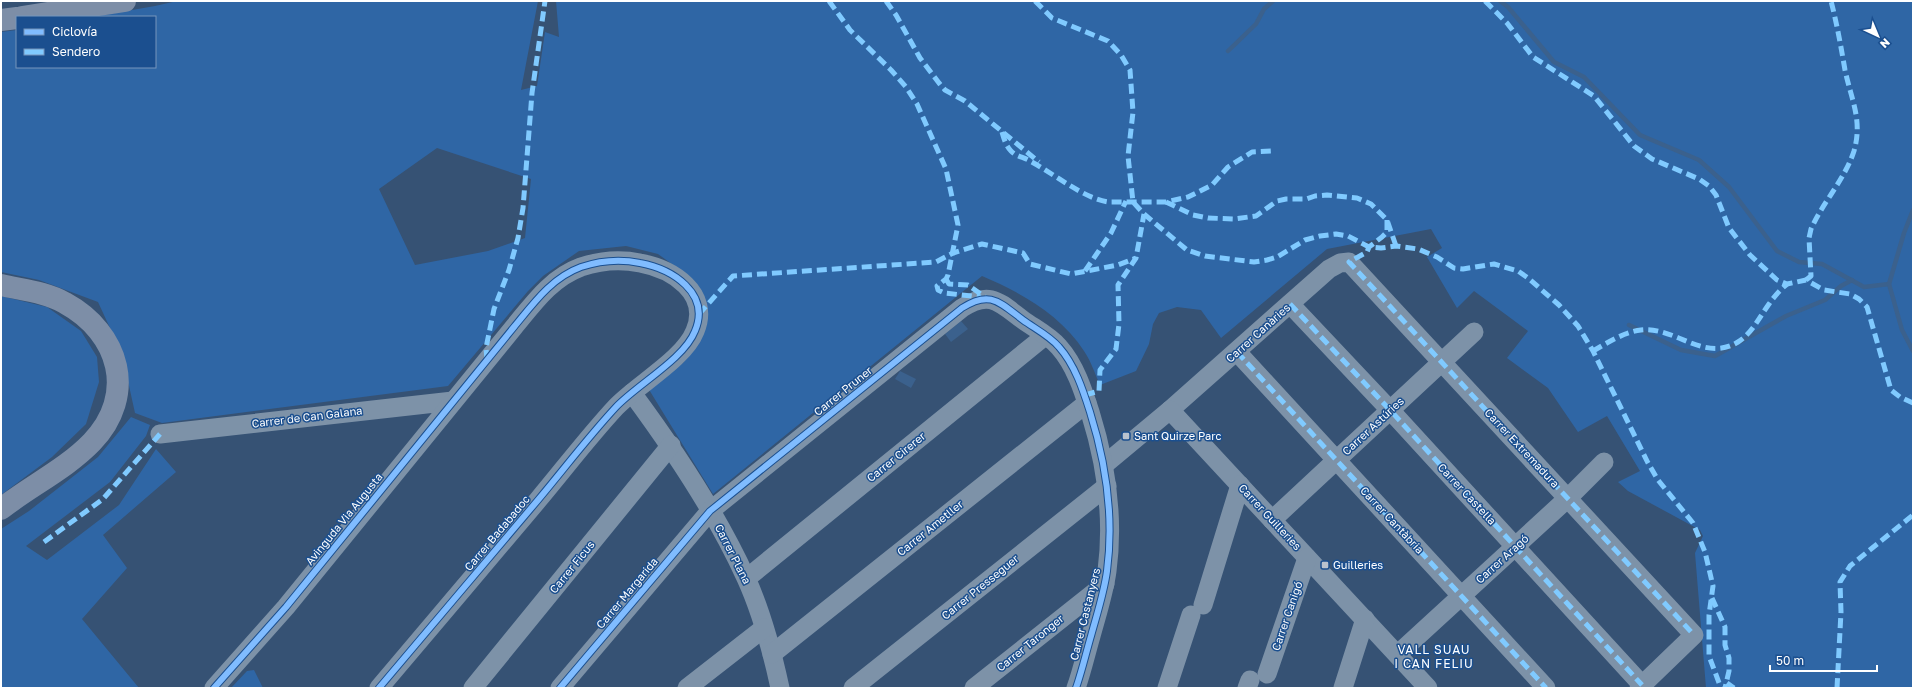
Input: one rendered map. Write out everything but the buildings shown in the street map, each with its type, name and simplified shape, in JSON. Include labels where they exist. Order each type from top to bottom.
[{"type":"main road","points":[[28,16],[125,1]]},
{"type":"main road","points":[[1,20],[16,18]]},
{"type":"main road","points":[[1,285],[50,295],[86,316],[102,333],[108,342],[113,355],[118,379],[111,414],[101,431],[92,442],[72,460],[1,509]]},
{"type":"street","name":"Carrer Badabadoc","points":[[380,688],[617,407],[685,347],[695,332],[699,314],[697,300],[689,288],[676,276],[658,268],[639,262],[618,261],[596,263],[580,268],[553,283],[487,360]]},
{"type":"street","name":"Carrer Canàries","points":[[1170,410],[1329,269],[1340,263],[1349,262]]},
{"type":"street","name":"Carrer Extremadura","points":[[1349,262],[1694,635],[1640,687]]},
{"type":"street","name":"Carrer Pruner","points":[[710,511],[962,308],[974,300],[985,298],[992,300]]},
{"type":"street","name":"Carrer Castanyers","points":[[992,300],[1058,345],[1067,356],[1085,395],[1097,434],[1107,486],[1109,548],[1105,584],[1080,686]]},
{"type":"street","name":"Carrer Castella","points":[[1290,304],[1516,546],[1640,687]]},
{"type":"street","name":"Carrer Astúries","points":[[1272,520],[1474,332]]},
{"type":"street","name":"Carrer Cirerer","points":[[746,578],[1045,336]]},
{"type":"street","name":"Carrer Cantàbria","points":[[1237,352],[1546,688]]},
{"type":"street","name":"Avinguda Via Augusta","points":[[214,688],[286,607],[487,360]]},
{"type":"street","name":"Carrer Plana","points":[[632,393],[671,445],[710,511],[746,578],[764,628],[780,688]]},
{"type":"street","name":"Carrer de Can Galana","points":[[160,434],[453,401]]},
{"type":"street","name":"Carrer Ametller","points":[[772,654],[1087,403]]},
{"type":"street","points":[[1104,466],[1170,410]]},
{"type":"street","name":"Carrer Guilleries","points":[[1170,410],[1398,654],[1425,687]]},
{"type":"street","name":"Carrer Ficus","points":[[472,688],[671,445]]},
{"type":"street","name":"Carrer Aragó","points":[[1398,654],[1568,498],[1604,462]]},
{"type":"street","points":[[1167,688],[1197,610],[1240,485]]},
{"type":"street","name":"Carrer Presseguer","points":[[853,688],[1107,486]]},
{"type":"street","name":"Carrer Margarida","points":[[560,688],[710,511]]},
{"type":"street","name":"Carrer Canigó","points":[[1254,681],[1307,558]]},
{"type":"street","name":"Carrer Taronger","points":[[974,688],[1105,584]]},
{"type":"street","points":[[1343,688],[1365,619]]},
{"type":"street","points":[[687,688],[764,628]]},
{"type":"shaded area","points":[[177,1],[538,1],[521,90],[537,86],[545,32],[559,37],[556,1],[1913,1],[1913,688],[1706,688],[1695,553],[1703,536],[1700,530],[1628,491],[1618,482],[1640,471],[1607,416],[1578,432],[1548,388],[1507,358],[1528,331],[1474,291],[1457,308],[1427,257],[1442,248],[1431,229],[1327,249],[1221,338],[1201,310],[1177,307],[1159,313],[1153,324],[1149,344],[1136,371],[1100,385],[1091,363],[1075,338],[1064,326],[1025,297],[982,276],[713,494],[648,388],[683,363],[696,342],[687,275],[658,254],[626,246],[579,251],[543,276],[528,291],[448,386],[162,423],[135,413],[122,354],[98,302],[39,280],[1,272],[1,32],[16,30],[16,68],[156,68],[156,16],[98,16]],"holes":[[[437,148],[531,179],[525,238],[488,251],[415,265],[379,189]]]},
{"type":"shaded area","points":[[1,296],[47,307],[81,331],[97,357],[99,382],[86,424],[52,457],[1,495]]},
{"type":"shaded area","points":[[961,321],[968,329],[951,342],[945,334]]},
{"type":"shaded area","points":[[900,371],[916,379],[911,388],[895,379]]},
{"type":"shaded area","points":[[131,417],[150,425],[146,436],[110,482],[26,546],[47,560],[119,505],[156,449],[176,472],[103,535],[127,568],[82,619],[139,688],[1,688],[1,529],[29,511],[98,457]]},
{"type":"shaded area","points":[[254,670],[263,688],[231,688],[247,671]]},
{"type":"waterway","points":[[1228,51],[1256,24],[1264,9],[1273,1]]},
{"type":"waterway","points":[[1500,1],[1508,7],[1554,62],[1584,77],[1640,135],[1699,160],[1729,187],[1777,251],[1799,262],[1822,264],[1864,287],[1889,284]]},
{"type":"waterway","points":[[1913,210],[1904,233],[1889,284],[1902,330],[1913,351]]},
{"type":"waterway","points":[[1629,325],[1681,350],[1715,356],[1786,316],[1825,300],[1841,286],[1852,280]]},
{"type":"marked path","points":[[487,360],[486,348],[494,309],[509,270],[518,238],[523,208],[532,93],[545,1]]},
{"type":"marked path","points":[[829,1],[850,30],[891,70],[906,87],[917,104],[946,169],[958,225],[948,275],[946,279],[937,286],[938,290],[944,293],[981,297]]},
{"type":"marked path","points":[[886,1],[896,15],[920,58],[945,90],[965,101],[1039,162]]},
{"type":"marked path","points":[[1035,1],[1052,18],[1108,41],[1121,55],[1130,70],[1133,112],[1128,156],[1133,202],[1144,214],[1187,250],[1205,256],[1254,262],[1277,257],[1305,240],[1336,234],[1348,236],[1369,247],[1381,248],[1396,246],[1418,249],[1437,257],[1454,268],[1463,269],[1494,264],[1518,271],[1559,305],[1578,326],[1593,351],[1648,463],[1658,480],[1693,523],[1705,552],[1713,586],[1709,615],[1709,656],[1721,688]]},
{"type":"marked path","points":[[1485,1],[1507,23],[1533,57],[1594,96],[1634,146],[1652,159],[1699,179],[1709,186],[1716,195],[1729,228],[1750,255],[1777,280],[1787,284],[1806,280],[1824,290],[1850,294],[1859,299],[1867,307],[1891,390],[1900,397],[1913,403]]},
{"type":"marked path","points":[[1806,280],[1811,276],[1809,238],[1811,229],[1840,181],[1850,161],[1854,151],[1857,129],[1857,119],[1831,1]]},
{"type":"marked path","points":[[1002,132],[1006,145],[1013,153],[1039,166],[1079,191],[1099,200],[1109,202],[1166,202],[1188,197],[1212,185],[1228,167],[1252,152],[1273,151]]},
{"type":"marked path","points":[[1166,202],[1193,215],[1208,218],[1234,219],[1256,216],[1277,201],[1286,199],[1306,199],[1315,196],[1327,195],[1357,198],[1371,204],[1387,220],[1396,246]]},
{"type":"marked path","points":[[1085,271],[1111,233],[1126,201]]},
{"type":"marked path","points":[[1085,395],[1099,391],[1100,370],[1116,349],[1119,324],[1118,285],[1136,258],[1144,214]]},
{"type":"marked path","points":[[1387,220],[1387,232],[1369,247],[1367,252],[1349,262],[1694,635]]},
{"type":"marked path","points":[[699,314],[733,276],[936,262],[953,253],[982,244],[1023,253],[1030,264],[1071,274],[1118,265],[1136,258]]},
{"type":"marked path","points":[[946,279],[949,284],[968,285],[985,297]]},
{"type":"marked path","points":[[1593,351],[1622,335],[1641,330],[1654,330],[1666,333],[1701,346],[1713,348],[1725,347],[1738,342],[1747,334],[1773,299],[1787,284]]},
{"type":"marked path","points":[[1290,304],[1390,410],[1642,685]]},
{"type":"marked path","points":[[1237,352],[1546,688]]},
{"type":"marked path","points":[[44,542],[103,499],[160,434]]},
{"type":"marked path","points":[[1837,688],[1841,612],[1840,582],[1850,566],[1913,515]]},
{"type":"marked path","points":[[1712,598],[1725,627],[1725,645],[1729,658],[1729,671],[1725,688]]},
{"type":"marked path","points":[[1727,683],[1734,688]]},
{"type":"cycle path","points":[[214,688],[286,607],[543,292],[570,272],[595,263],[610,261],[640,263],[652,266],[676,277],[686,285],[693,294],[698,305],[699,317],[695,331],[689,341],[671,361],[625,398],[606,418],[379,688]]},
{"type":"cycle path","points":[[560,688],[710,511],[962,308],[980,300],[987,299],[994,300],[1001,304],[1047,336],[1065,354],[1081,387],[1096,431],[1107,491],[1110,531],[1109,551],[1107,571],[1100,604],[1076,688]]},
{"type":"place","name":"Sant Quirze Parc","points":[[1126,436]]},
{"type":"place","name":"Guilleries","points":[[1325,565]]},
{"type":"district","name":"VALL SUAU I CAN FELIU","points":[[1434,657]]}]
